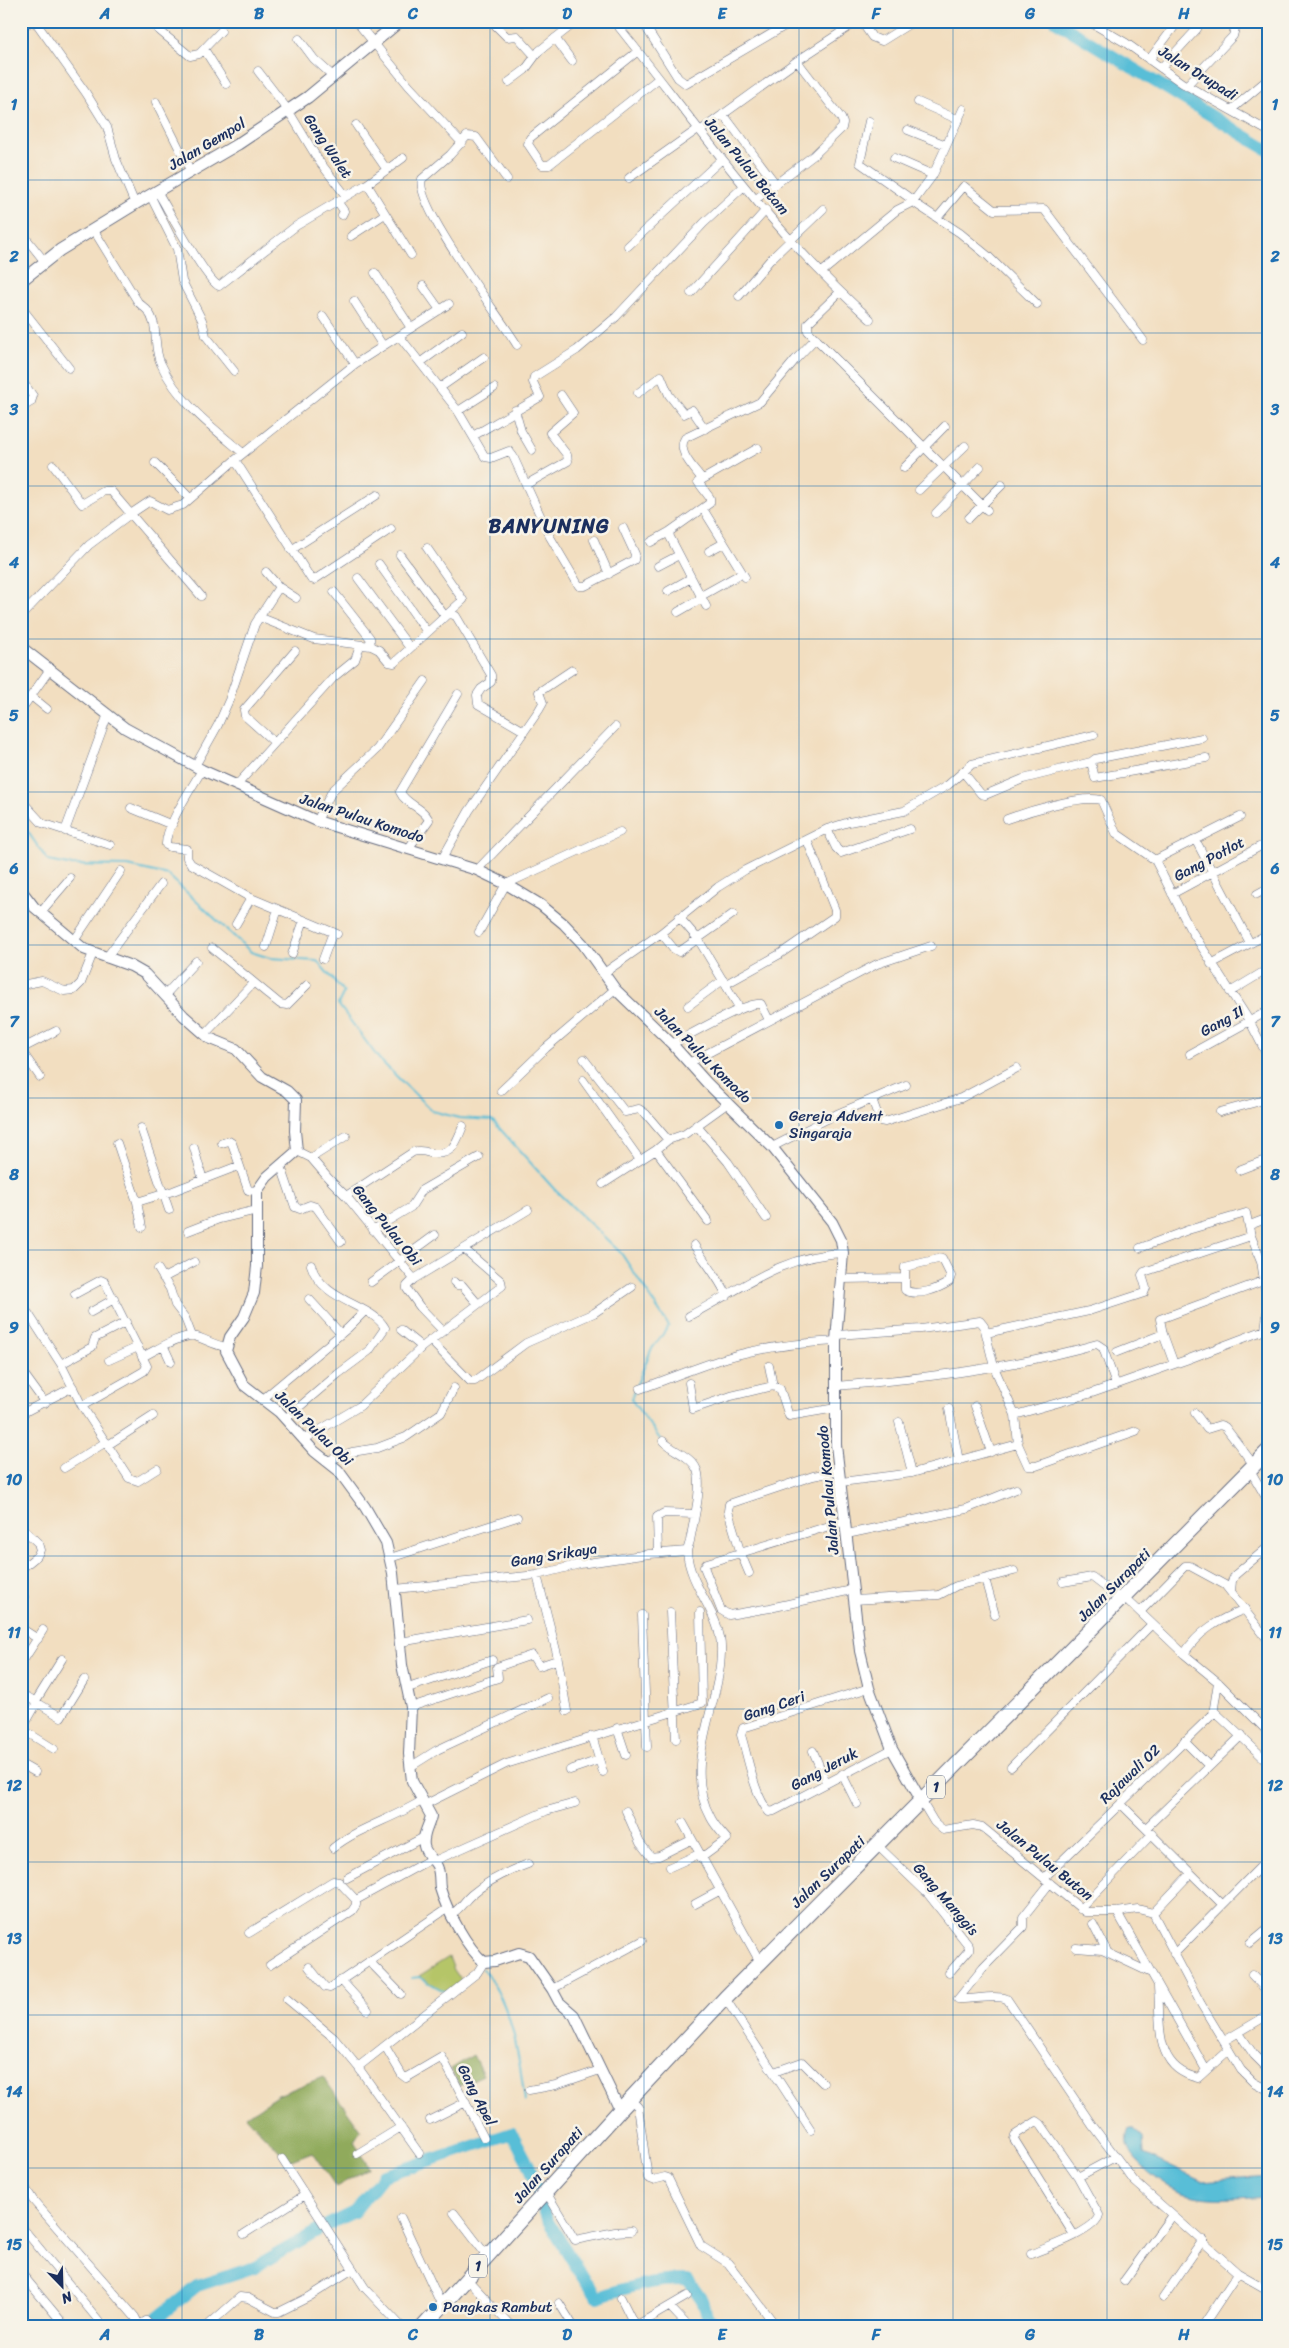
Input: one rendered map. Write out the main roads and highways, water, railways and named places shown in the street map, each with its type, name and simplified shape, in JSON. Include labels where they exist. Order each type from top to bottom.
[{"type":"highway","name":"Jalan Surapati","points":[[423,2327],[630,2099],[725,1998],[922,1802],[1268,1451]]},
{"type":"main road","name":"Jalan Gempol","points":[[21,281],[93,229],[238,144],[288,110],[400,21]]},
{"type":"water","points":[[1129,2129],[1134,2129],[1143,2137],[1144,2154],[1201,2181],[1268,2176],[1268,2196],[1199,2197],[1169,2187],[1154,2177],[1132,2155],[1127,2143]]},
{"type":"waterway","points":[[1055,21],[1268,150]]},
{"type":"waterway","points":[[21,822],[48,861],[68,865],[128,866],[168,875],[251,952],[270,958],[317,961],[344,992],[338,1004],[379,1059],[432,1111],[459,1118],[492,1120],[555,1190],[621,1253],[669,1326],[651,1350],[631,1399],[660,1439]]},
{"type":"waterway","points":[[483,1970],[493,1984],[508,2015],[517,2049],[525,2101]]},
{"type":"waterway","points":[[412,1978],[419,1977],[447,1993]]},
{"type":"waterway","points":[[146,2327],[197,2286],[255,2267],[329,2224],[354,2212],[383,2176],[512,2133],[530,2167],[547,2219],[583,2278],[598,2297],[642,2284],[688,2280],[702,2300],[708,2318],[722,2327]]},
{"type":"place","name":"Gereja Advent Singaraja","points":[[779,1125]]},
{"type":"place","name":"Pangkas Rambut","points":[[433,2307]]},
{"type":"district","name":"BANYUNING","points":[[549,526]]}]
